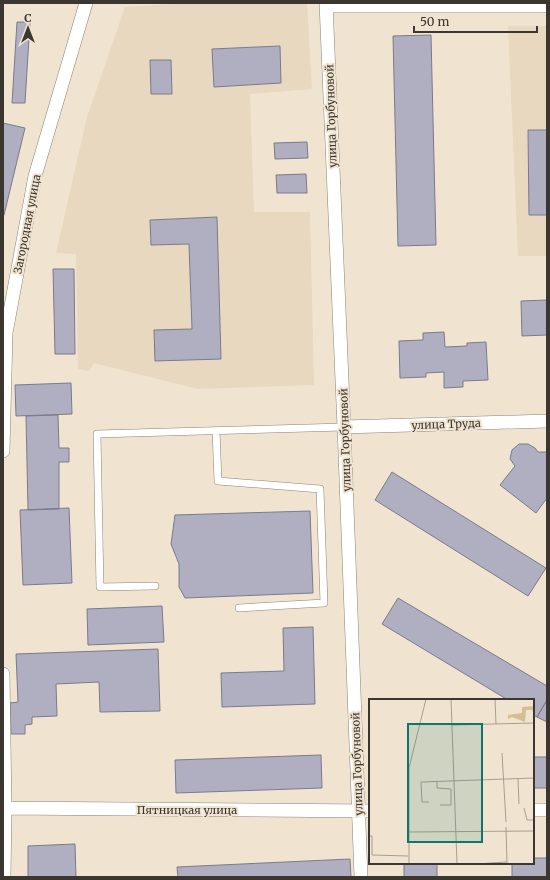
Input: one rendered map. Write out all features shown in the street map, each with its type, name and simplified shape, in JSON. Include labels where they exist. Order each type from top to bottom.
[{"type":"street","name":"Загородная улица","points":[[3,451],[6,333],[35,176],[86,3]]},
{"type":"street","points":[[326,4],[547,6]]},
{"type":"street","name":"улица Горбуновой","points":[[326,4],[344,427],[365,811],[361,877]]},
{"type":"street","name":"улица Труда","points":[[344,427],[547,420]]},
{"type":"street","points":[[3,674],[5,808],[4,877]]},
{"type":"street","name":"Пятницкая улица","points":[[5,808],[365,811]]},
{"type":"street","points":[[534,810],[547,810]]},
{"type":"lane","points":[[155,586],[100,587],[97,434],[344,427]]},
{"type":"lane","points":[[216,431],[218,481],[320,489],[324,603],[239,608]]},
{"type":"shaded area","points":[[189,3],[307,3],[312,89],[250,94],[254,212],[310,212],[314,385],[198,389],[94,363],[89,371],[78,369],[76,254],[56,253],[87,117],[125,7]]},
{"type":"shaded area","points":[[508,26],[547,26],[547,256],[518,256]]},
{"type":"building","points":[[17,22],[30,22],[25,103],[12,103]]},
{"type":"building","points":[[431,35],[436,245],[398,246],[393,36]]},
{"type":"building","points":[[280,46],[281,83],[214,87],[212,49]]},
{"type":"building","points":[[150,60],[171,60],[172,94],[151,94]]},
{"type":"building","points":[[3,123],[25,128],[4,215],[3,215]]},
{"type":"building","points":[[528,130],[547,130],[547,215],[529,215]]},
{"type":"building","points":[[307,142],[308,158],[275,159],[274,143]]},
{"type":"building","points":[[306,174],[307,193],[277,193],[276,175]]},
{"type":"building","points":[[217,217],[221,359],[155,361],[154,330],[192,329],[189,244],[151,245],[150,220]]},
{"type":"building","points":[[53,269],[74,269],[75,354],[55,354]]},
{"type":"building","points":[[547,300],[547,335],[522,336],[521,301]]},
{"type":"building","points":[[444,332],[445,347],[467,346],[467,343],[486,342],[488,380],[463,381],[463,387],[444,388],[444,372],[426,373],[426,377],[400,378],[399,341],[423,340],[423,333]]},
{"type":"building","points":[[71,383],[72,414],[16,416],[15,385]]},
{"type":"building","points":[[58,415],[59,448],[69,448],[69,462],[59,462],[59,509],[28,510],[26,416]]},
{"type":"building","points":[[519,444],[528,444],[535,448],[538,452],[547,452],[547,498],[536,513],[500,485],[515,466],[510,459],[512,450]]},
{"type":"building","points":[[392,472],[546,568],[528,596],[375,500]]},
{"type":"building","points":[[69,508],[72,583],[23,585],[20,510]]},
{"type":"building","points":[[310,511],[313,593],[185,598],[179,587],[179,564],[171,544],[175,515]]},
{"type":"building","points":[[398,598],[547,686],[547,700],[537,717],[534,716],[534,699],[506,699],[382,624]]},
{"type":"building","points":[[162,606],[164,642],[88,645],[87,609]]},
{"type":"building","points":[[313,627],[315,704],[222,707],[221,673],[284,671],[283,628]]},
{"type":"building","points":[[158,649],[160,711],[100,712],[99,682],[56,684],[57,716],[32,717],[32,724],[25,725],[25,734],[11,734],[10,703],[18,702],[16,654]]},
{"type":"building","points":[[547,700],[547,722],[537,717]]},
{"type":"building","points":[[321,755],[322,788],[176,793],[175,760]]},
{"type":"building","points":[[534,757],[547,757],[547,788],[534,788]]},
{"type":"building","points":[[75,844],[76,877],[28,877],[28,846]]},
{"type":"building","points":[[534,858],[547,858],[547,877],[512,877],[512,864],[534,864]]},
{"type":"building","points":[[350,859],[351,877],[178,877],[177,867]]},
{"type":"building","points":[[404,864],[437,864],[437,877],[404,877]]}]
